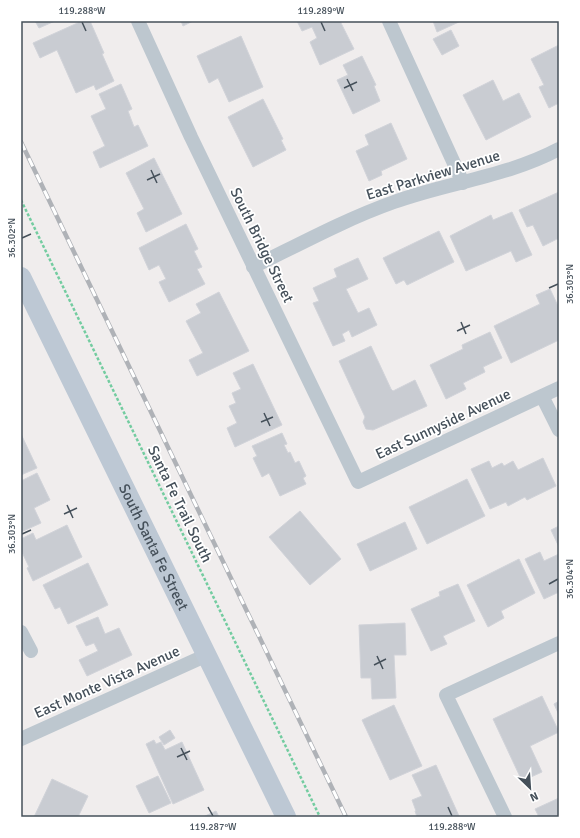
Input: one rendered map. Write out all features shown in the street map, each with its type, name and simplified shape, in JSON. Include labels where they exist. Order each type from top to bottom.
[{"type":"street","name":"South Bridge Street","points":[[138,21],[253,267],[358,482]]},
{"type":"street","points":[[389,21],[462,183]]},
{"type":"street","name":"East Parkview Avenue","points":[[253,267],[358,216],[395,201],[521,166],[559,149]]},
{"type":"street","name":"South Santa Fe Street","points":[[21,277],[286,817]]},
{"type":"street","name":"East Sunnyside Avenue","points":[[358,482],[559,388]]},
{"type":"street","points":[[542,396],[559,430]]},
{"type":"street","points":[[21,632],[31,651]]},
{"type":"street","points":[[505,817],[446,695],[559,643]]},
{"type":"street","name":"East Monte Vista Avenue","points":[[21,739],[207,655]]},
{"type":"path","name":"Santa Fe Trail South","points":[[21,200],[320,817]]},
{"type":"building","points":[[35,21],[55,21],[39,28]]},
{"type":"building","points":[[82,21],[90,21],[114,81],[96,90],[94,85],[76,93],[57,50],[40,58],[33,43]]},
{"type":"building","points":[[181,21],[193,21],[183,26]]},
{"type":"building","points":[[297,21],[340,21],[354,49],[320,65],[310,42],[317,38],[312,27],[302,31]]},
{"type":"building","points":[[433,21],[461,21],[437,32]]},
{"type":"building","points":[[451,30],[459,46],[442,55],[433,39]]},
{"type":"building","points":[[241,36],[263,87],[229,102],[218,78],[209,83],[197,56]]},
{"type":"building","points":[[559,45],[559,103],[549,108],[539,87],[544,85],[531,59]]},
{"type":"building","points":[[362,56],[376,85],[374,86],[380,101],[353,114],[337,80],[348,75],[343,65]]},
{"type":"building","points":[[493,80],[503,101],[519,93],[531,117],[486,140],[463,95]]},
{"type":"building","points":[[121,84],[132,109],[128,111],[134,127],[138,125],[148,146],[100,168],[93,152],[105,146],[91,116],[106,109],[99,94]]},
{"type":"building","points":[[263,99],[283,139],[281,140],[286,150],[253,167],[228,117]]},
{"type":"building","points":[[391,123],[407,159],[381,171],[382,175],[369,181],[356,151],[369,145],[365,135]]},
{"type":"building","points":[[154,158],[182,214],[146,232],[137,213],[144,209],[126,173]]},
{"type":"building","points":[[559,192],[559,238],[543,246],[533,225],[527,227],[519,210]]},
{"type":"building","points":[[512,212],[532,255],[516,262],[511,251],[466,271],[450,236],[491,215],[493,220]]},
{"type":"building","points":[[186,224],[198,249],[194,251],[202,267],[197,269],[205,284],[169,302],[159,282],[166,279],[159,265],[149,270],[139,248]]},
{"type":"building","points":[[439,231],[454,262],[407,285],[404,280],[396,284],[383,258]]},
{"type":"building","points":[[358,258],[368,279],[346,289],[358,313],[369,308],[377,325],[352,337],[349,330],[342,334],[345,341],[333,346],[313,303],[319,301],[313,288],[337,277],[334,269]]},
{"type":"building","points":[[550,289],[559,308],[559,340],[511,363],[494,326],[540,304],[536,295]]},
{"type":"building","points":[[219,292],[249,351],[197,376],[189,360],[203,353],[186,321],[201,313],[196,304]]},
{"type":"building","points":[[490,332],[502,358],[483,367],[485,372],[463,383],[466,389],[446,399],[430,365],[463,349],[462,345]]},
{"type":"building","points":[[371,346],[391,389],[393,391],[415,380],[427,406],[373,430],[366,429],[363,422],[365,417],[339,361]]},
{"type":"building","points":[[253,364],[282,425],[235,447],[227,428],[237,423],[229,406],[236,403],[232,393],[241,389],[233,373]]},
{"type":"building","points":[[282,433],[287,444],[284,445],[288,453],[290,452],[295,463],[299,461],[306,476],[303,478],[306,484],[280,496],[269,473],[262,477],[253,458],[257,456],[252,446]]},
{"type":"building","points":[[21,434],[37,468],[21,475]]},
{"type":"building","points":[[543,458],[556,486],[527,500],[525,497],[508,506],[506,502],[490,509],[471,469],[489,461],[492,468],[502,463],[504,466],[513,461],[518,470]]},
{"type":"building","points":[[37,473],[50,500],[34,508],[41,523],[21,532],[21,481]]},
{"type":"building","points":[[467,479],[485,516],[427,544],[409,507]]},
{"type":"building","points":[[300,511],[341,559],[310,585],[269,537]]},
{"type":"building","points":[[405,522],[417,549],[370,571],[357,544]]},
{"type":"building","points":[[67,525],[82,557],[33,581],[27,568],[29,567],[21,550],[21,539],[33,533],[36,540]]},
{"type":"building","points":[[559,526],[559,547],[551,530]]},
{"type":"building","points":[[540,552],[544,561],[559,554],[559,592],[544,599],[525,559]]},
{"type":"building","points":[[519,559],[535,593],[501,611],[504,618],[488,627],[467,585]]},
{"type":"building","points":[[88,563],[108,605],[68,624],[60,607],[55,609],[43,585]]},
{"type":"building","points":[[458,584],[475,621],[443,636],[447,644],[431,651],[411,609],[440,596],[439,592]]},
{"type":"building","points":[[98,617],[105,634],[119,628],[132,655],[87,676],[79,660],[98,651],[94,643],[86,646],[76,626]]},
{"type":"building","points":[[405,623],[406,655],[394,655],[396,698],[372,699],[371,678],[361,678],[359,625]]},
{"type":"building","points":[[542,696],[559,732],[530,746],[542,772],[522,781],[493,719]]},
{"type":"building","points":[[559,701],[559,715],[554,704]]},
{"type":"building","points":[[394,705],[422,766],[390,780],[362,720]]},
{"type":"building","points":[[170,730],[175,738],[164,745],[159,737]]},
{"type":"building","points":[[154,740],[156,744],[161,742],[165,750],[182,742],[204,790],[173,804],[146,744]]},
{"type":"building","points":[[436,765],[459,816],[458,817],[417,817],[412,800],[422,796],[412,775]]},
{"type":"building","points":[[158,776],[171,803],[149,813],[136,786]]},
{"type":"building","points":[[52,779],[88,796],[78,817],[34,817]]},
{"type":"building","points":[[559,798],[559,817],[539,817],[535,809]]},
{"type":"building","points":[[216,811],[219,817],[203,817]]},
{"type":"railway","points":[[21,142],[346,817]]}]
